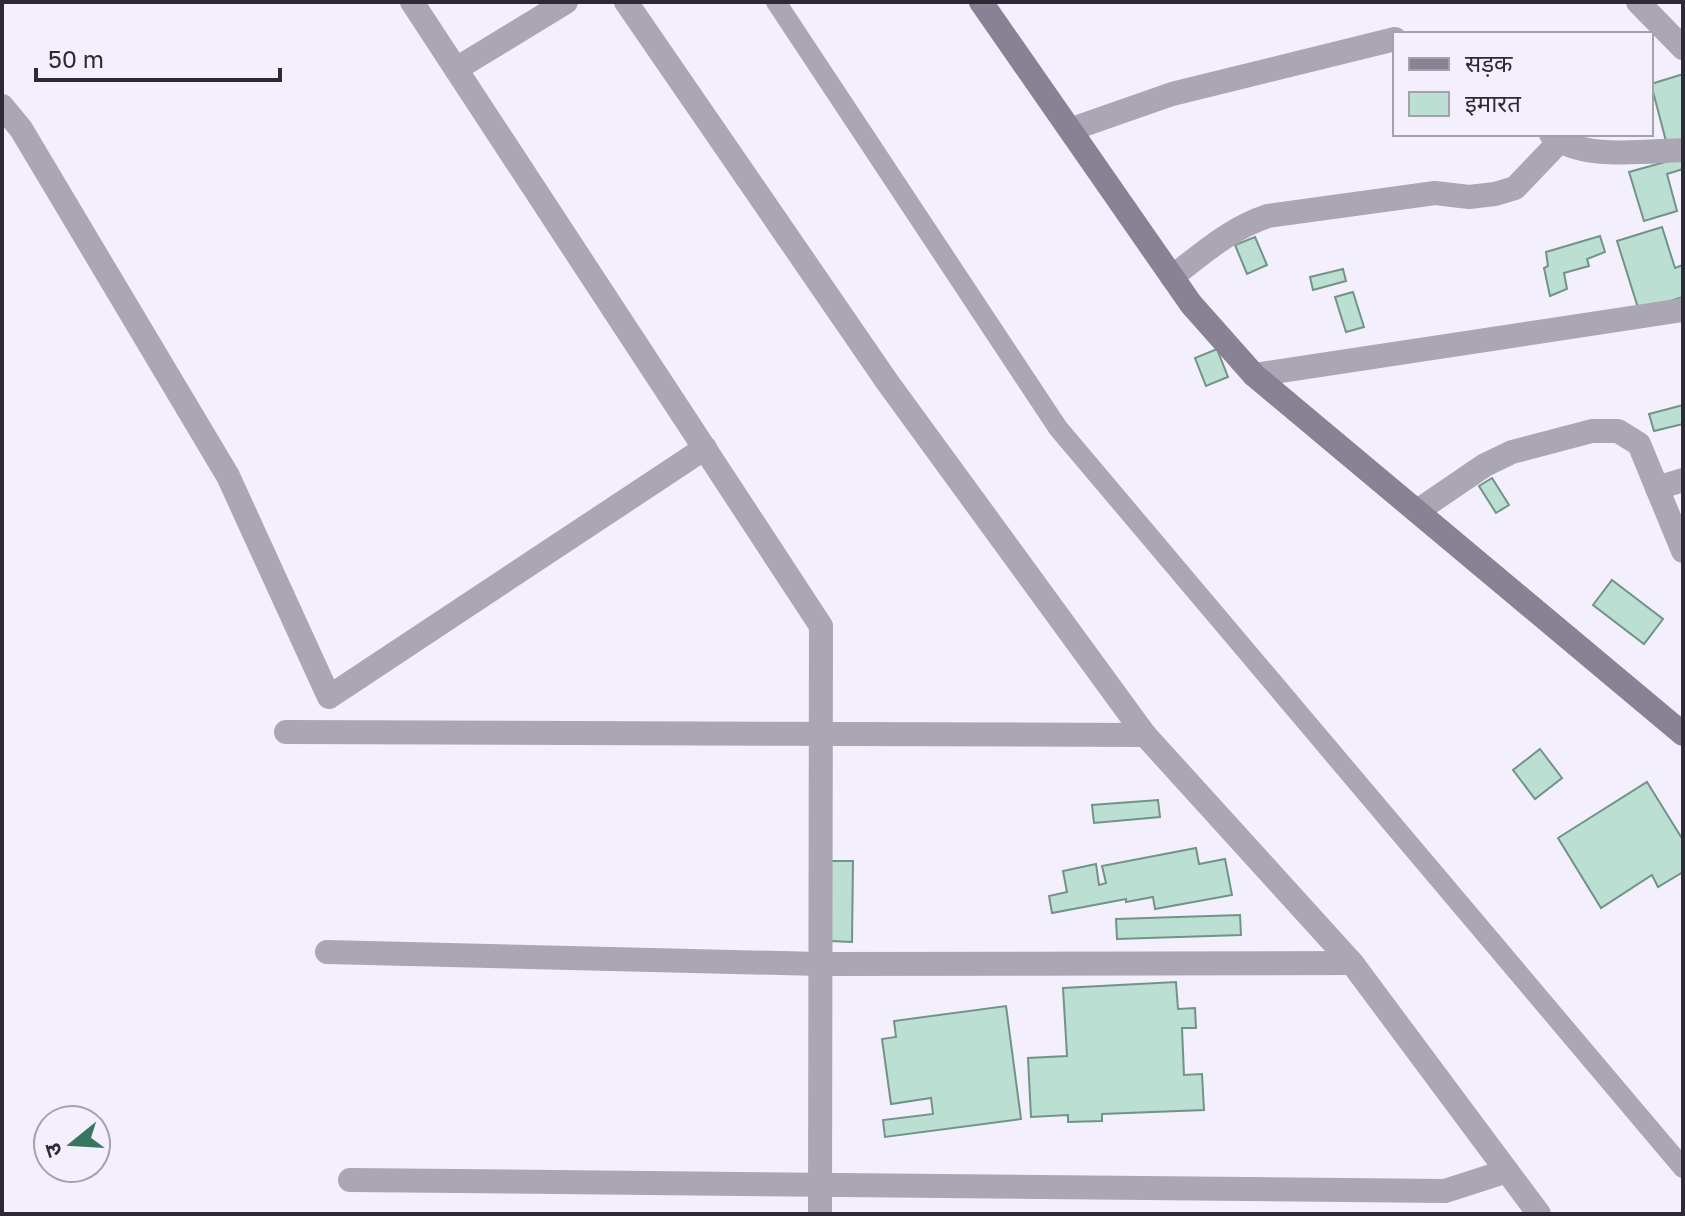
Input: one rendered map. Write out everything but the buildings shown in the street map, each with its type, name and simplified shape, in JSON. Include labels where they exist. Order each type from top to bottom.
[{"type":"main road","points":[[981,2],[1191,304],[1254,375],[1681,727]]},
{"type":"street","points":[[412,2],[821,626],[820,1214]]},
{"type":"street","points":[[456,69],[566,2]]},
{"type":"street","points":[[626,2],[888,383],[1145,735],[1352,963],[1539,1214]]},
{"type":"street","points":[[1638,2],[1683,48]]},
{"type":"street","points":[[1072,129],[1172,94],[1393,39]]},
{"type":"street","points":[[2,106],[21,129],[228,476],[329,697],[705,448]]},
{"type":"street","points":[[1172,277],[1222,238],[1245,224],[1268,216],[1435,193],[1469,197],[1515,188],[1555,138],[1587,151],[1683,150]]},
{"type":"street","points":[[1254,375],[1683,310]]},
{"type":"street","points":[[1419,510],[1485,465],[1512,452],[1592,431],[1618,431],[1639,444],[1683,551]]},
{"type":"street","points":[[1657,488],[1683,480]]},
{"type":"street","points":[[286,732],[1145,735]]},
{"type":"street","points":[[327,952],[820,964],[1352,963]]},
{"type":"street","points":[[350,1180],[1445,1191],[1507,1171]]},
{"type":"lane","points":[[776,2],[1058,428],[1683,1168]]}]
